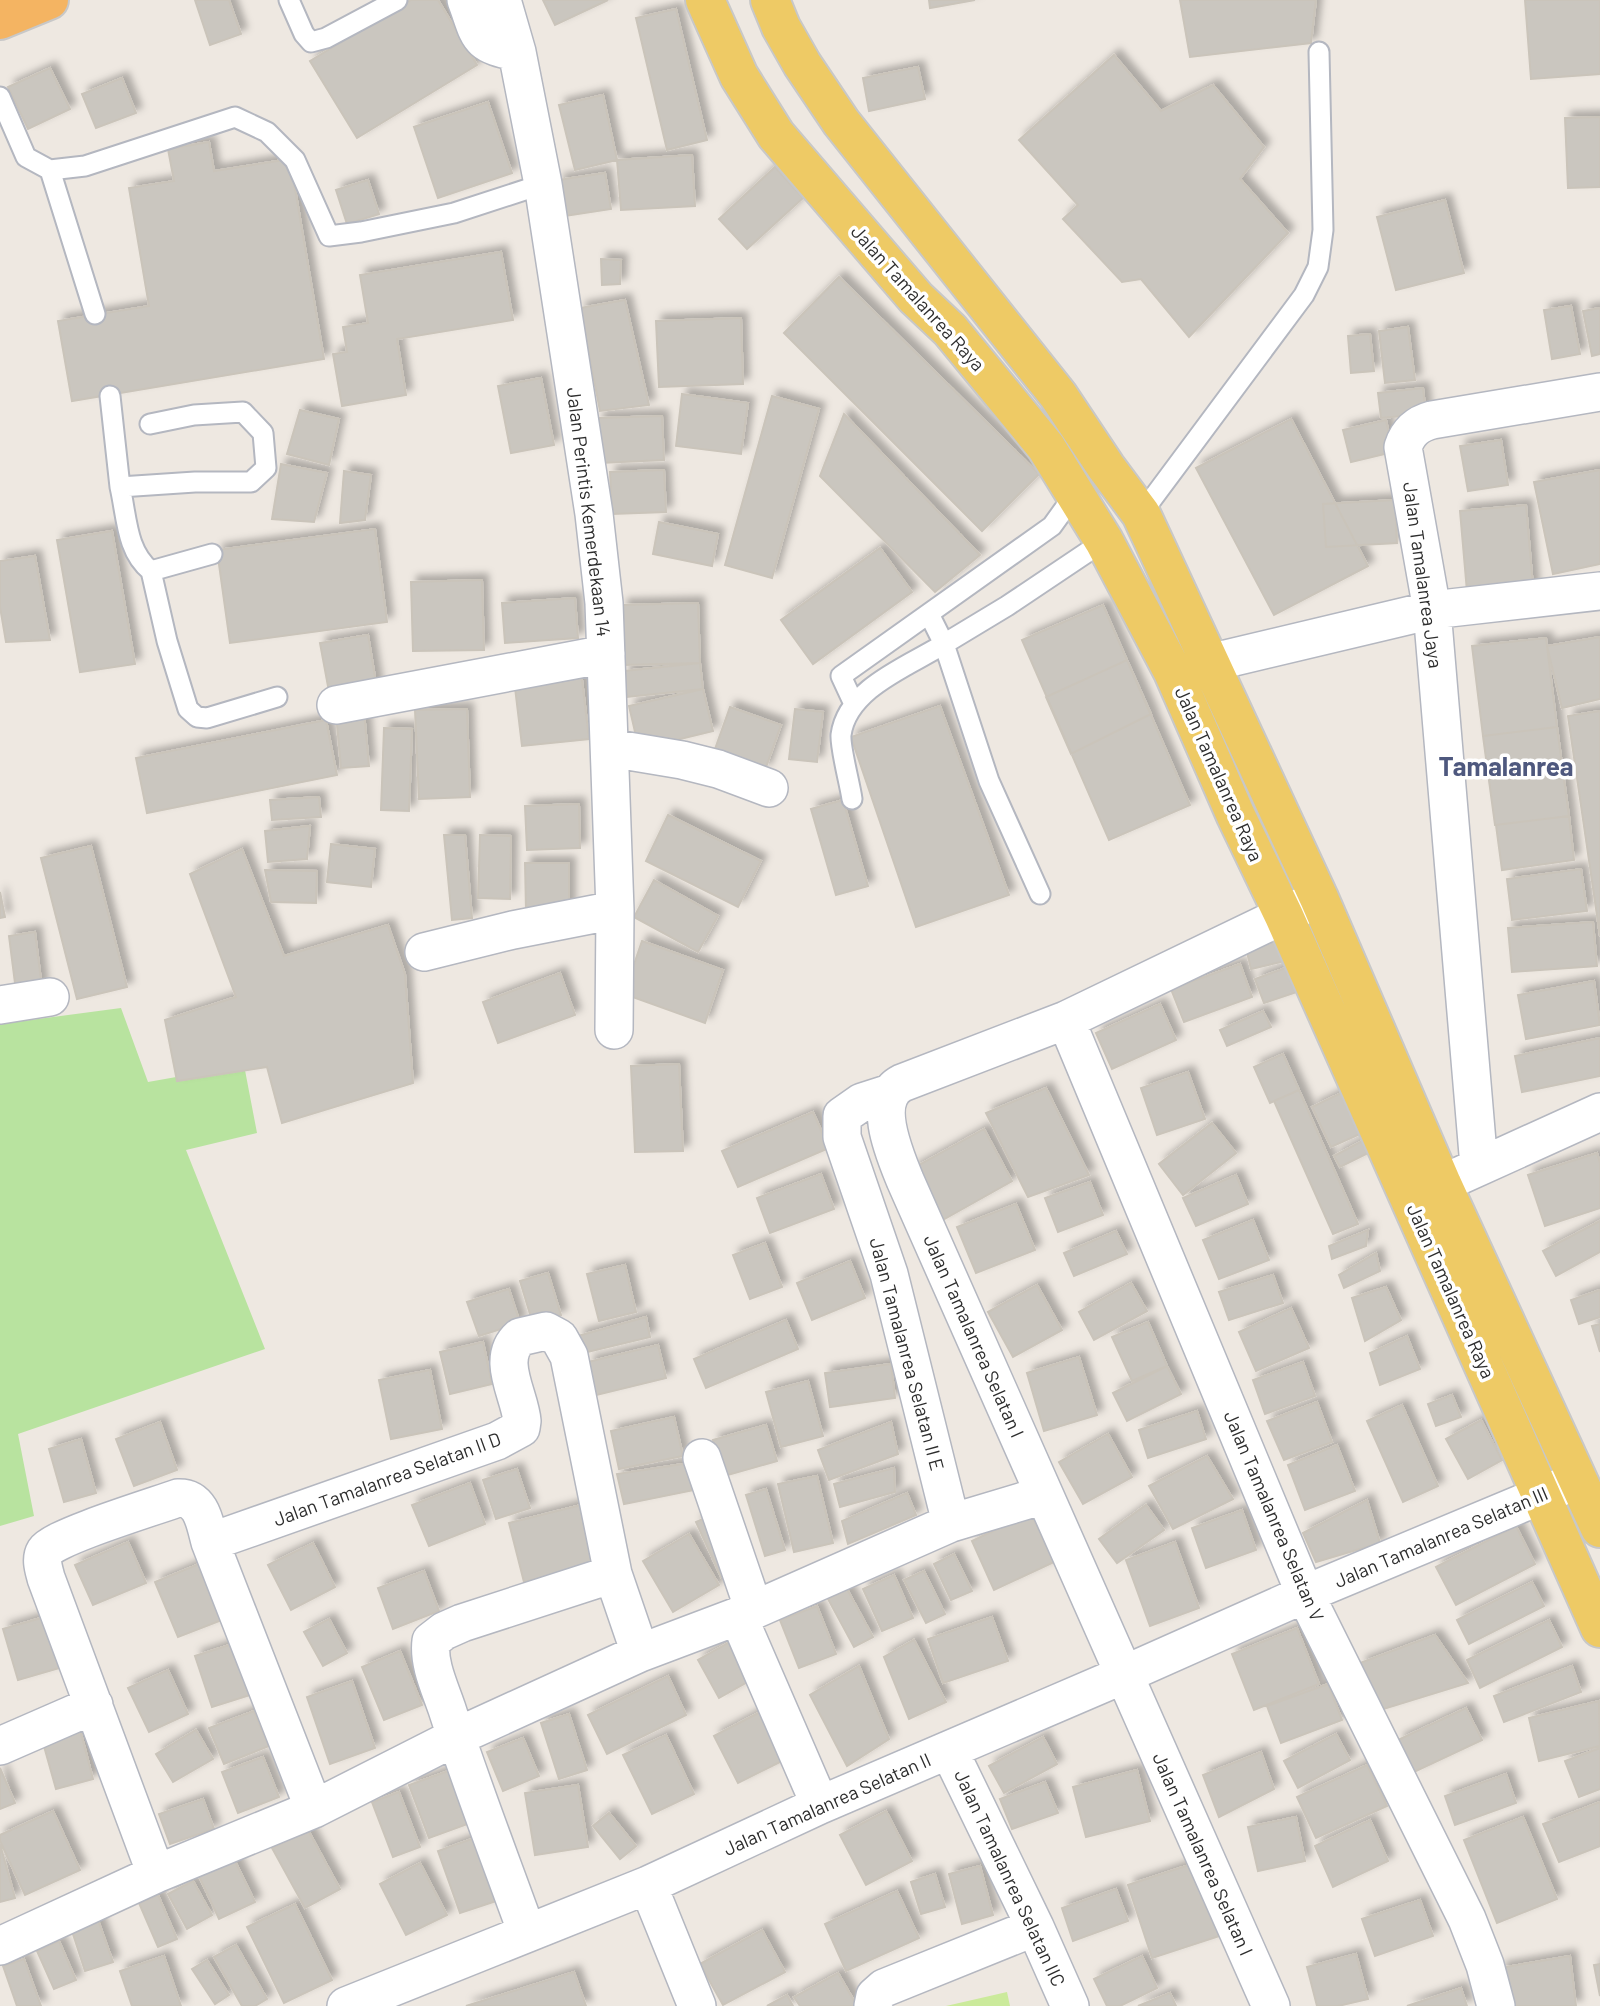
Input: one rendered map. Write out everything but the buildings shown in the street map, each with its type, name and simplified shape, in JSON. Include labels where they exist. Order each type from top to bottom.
[{"type":"highway","points":[[0,20],[49,0]]},
{"type":"main road","name":"Jalan Tamalanrea Raya","points":[[705,0],[740,76],[776,135],[916,298],[950,330],[1000,389],[1046,447],[1104,541],[1173,672],[1600,1628]]},
{"type":"main road","name":"Jalan Tamalanrea Raya","points":[[770,0],[781,27],[802,64],[841,122],[1058,396],[1141,513],[1319,898],[1442,1184],[1600,1528]]},
{"type":"main road","points":[[1104,541],[1141,513]]},
{"type":"street","points":[[466,0],[486,43],[491,47],[517,52]]},
{"type":"street","name":"Jalan Perintis Kemerdekaan 14","points":[[502,0],[517,52],[542,184],[594,514],[604,603],[615,910],[614,1030]]},
{"type":"street","name":"Jalan Tamalanrea Jaya","points":[[1479,1166],[1432,610],[1404,447],[1409,433],[1422,423],[1432,420],[1600,392]]},
{"type":"street","points":[[1209,663],[1432,610],[1600,591]]},
{"type":"street","points":[[336,705],[606,654]]},
{"type":"street","points":[[610,748],[718,769],[769,788]]},
{"type":"street","points":[[890,1093],[902,1083],[1066,1020],[1319,898]]},
{"type":"street","points":[[424,952],[500,933],[615,910]]},
{"type":"street","points":[[0,1005],[50,998]]},
{"type":"street","name":"Jalan Tamalanrea Selatan V","points":[[1066,1020],[1305,1594],[1467,1919],[1485,1965],[1496,2006]]},
{"type":"street","name":"Jalan Tamalanrea Selatan I","points":[[890,1093],[885,1107],[896,1158],[1271,2006]]},
{"type":"street","name":"Jalan Tamalanrea Selatan II E","points":[[890,1093],[862,1102],[842,1116],[842,1137],[890,1274],[951,1523]]},
{"type":"street","points":[[1442,1184],[1600,1112]]},
{"type":"street","name":"Jalan Tamalanrea Selatan II D","points":[[210,1542],[497,1441],[521,1428],[522,1421],[511,1376],[509,1354],[520,1337],[546,1331],[559,1338],[569,1356],[613,1574],[640,1653]]},
{"type":"street","points":[[702,1458],[746,1613],[820,1805]]},
{"type":"street","name":"Jalan Tamalanrea Selatan III","points":[[1305,1594],[1578,1480]]},
{"type":"street","points":[[0,1946],[156,1874],[314,1809],[456,1737],[640,1653],[746,1613],[951,1523],[1044,1495]]},
{"type":"street","points":[[156,1874],[46,1578],[43,1557],[45,1550],[71,1536],[183,1498],[190,1499],[201,1511],[210,1542],[314,1809]]},
{"type":"street","points":[[527,1933],[456,1737],[430,1652],[431,1642],[436,1636],[461,1623],[613,1574]]},
{"type":"street","name":"Jalan Tamalanrea Selatan II","points":[[346,2006],[648,1885],[820,1805],[1305,1594]]},
{"type":"street","points":[[0,1746],[94,1705]]},
{"type":"street","name":"Jalan Tamalanrea Selatan IIC","points":[[949,1750],[1035,1927],[1070,2006]]},
{"type":"street","points":[[648,1885],[698,2006]]},
{"type":"street","points":[[873,2006],[875,1996],[884,1989],[1035,1927]]},
{"type":"lane","points":[[289,0],[304,34],[312,41],[326,38],[397,0]]},
{"type":"lane","points":[[1141,513],[1304,295],[1318,267],[1323,230],[1319,52]]},
{"type":"lane","points":[[0,97],[26,157],[50,170],[85,166],[235,117],[267,132],[295,160],[329,236],[454,213],[542,184]]},
{"type":"lane","points":[[50,170],[95,314]]},
{"type":"lane","points":[[110,396],[120,487],[132,549],[142,564],[151,571],[188,709],[197,717],[207,718],[277,697]]},
{"type":"lane","points":[[120,487],[195,482],[251,482],[266,468],[263,433],[243,412],[194,415],[150,424]]},
{"type":"lane","points":[[854,704],[841,676],[1052,526],[1075,494]]},
{"type":"lane","points":[[852,799],[841,735],[854,704],[867,690],[1007,606],[1104,541]]},
{"type":"lane","points":[[151,571],[212,554]]},
{"type":"lane","points":[[929,614],[944,644],[989,781],[1040,894]]},
{"type":"green space","points":[[121,1008],[148,1082],[244,1065],[257,1133],[186,1150],[265,1349],[18,1434],[34,1516],[0,1526],[0,1024]]},
{"type":"green space","points":[[1007,1992],[1010,2006],[946,2006]]},
{"type":"district","name":"Tamalanrea","points":[[1506,767]]}]
